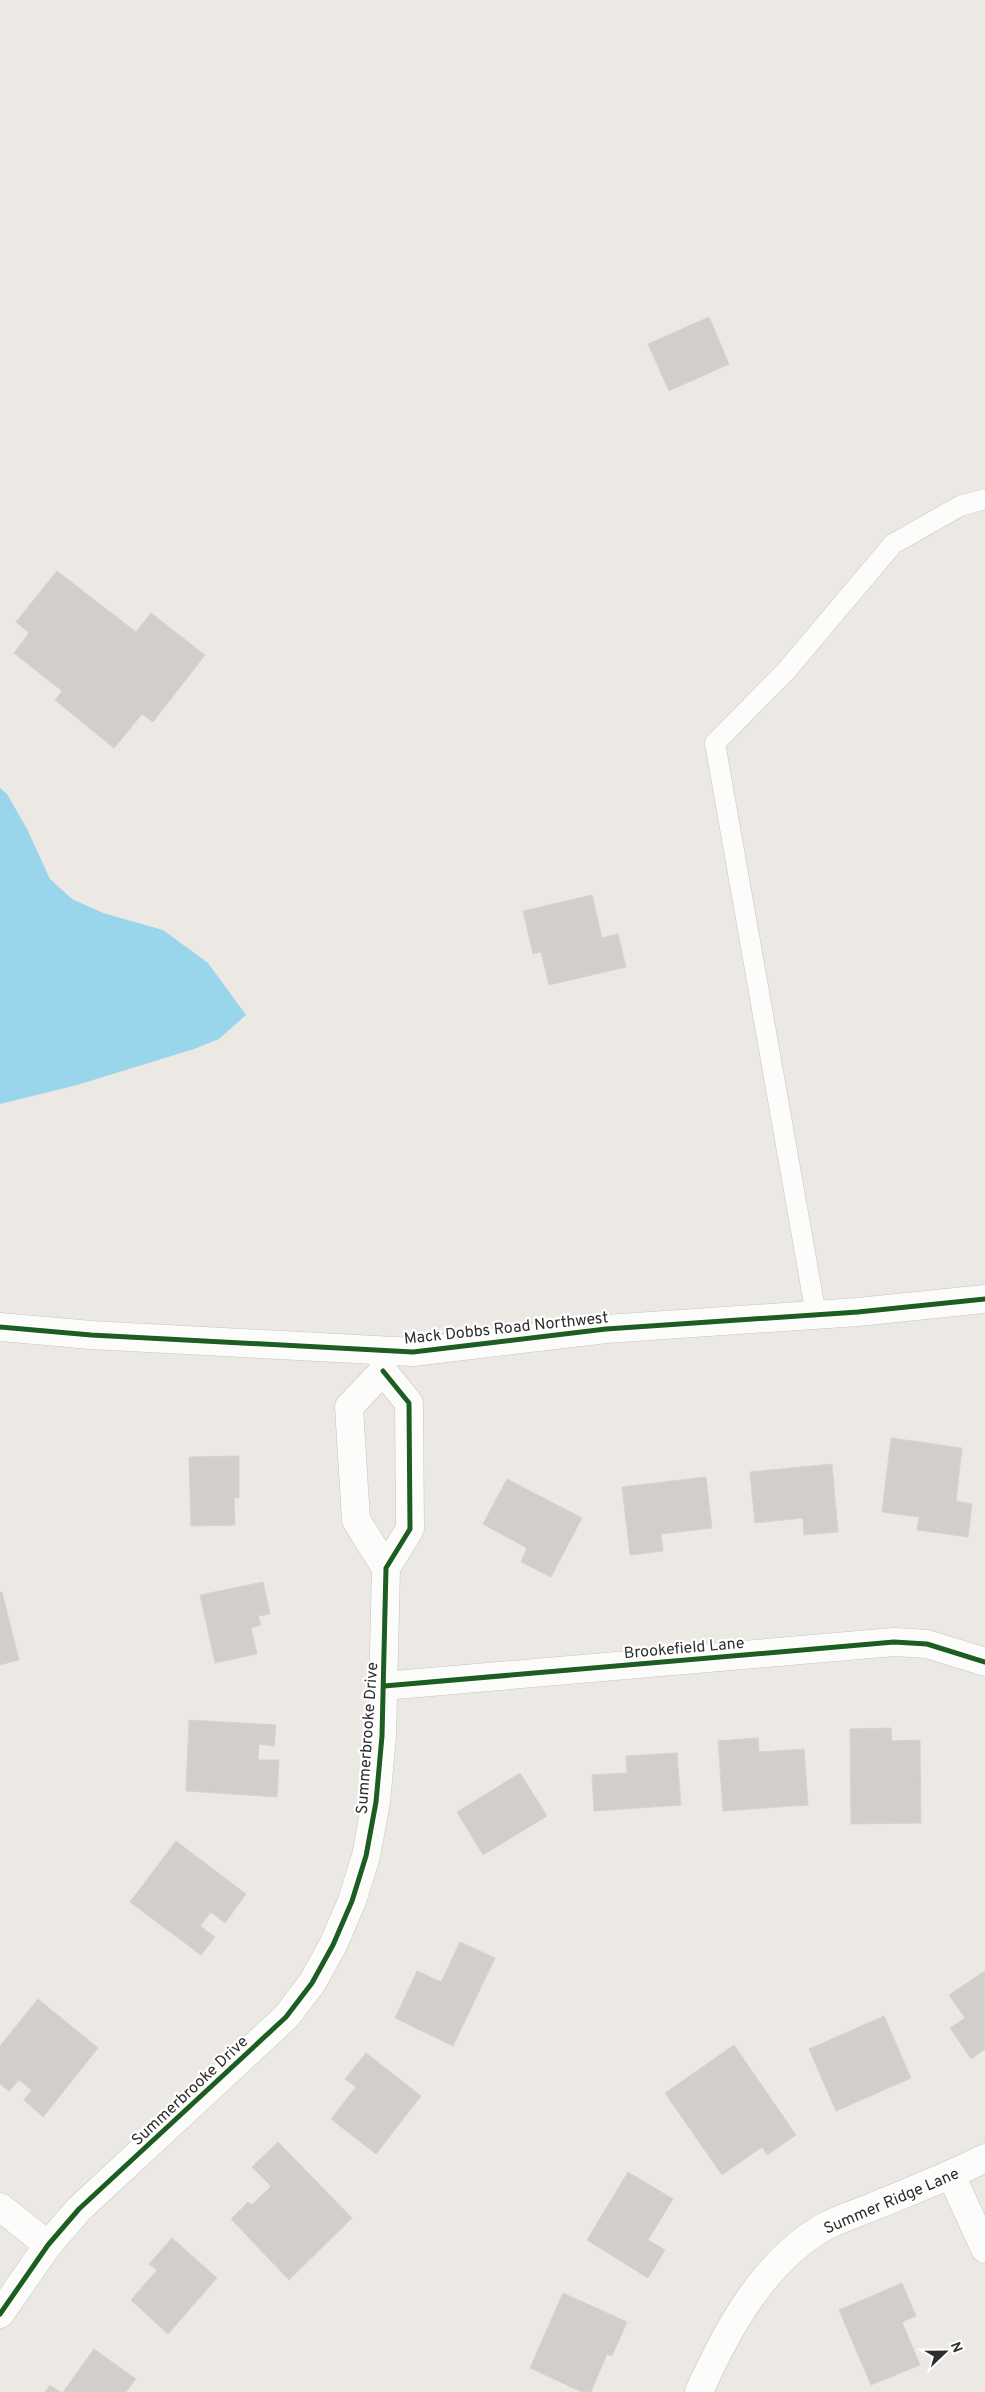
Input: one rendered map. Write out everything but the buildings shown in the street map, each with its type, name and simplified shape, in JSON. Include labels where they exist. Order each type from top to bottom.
[{"type":"street","name":"Mack Dobbs Road Northwest","points":[[0,1326],[384,1361],[413,1352],[606,1329],[816,1315],[985,1299]]},
{"type":"street","points":[[384,1361],[409,1404],[410,1529],[386,1568],[356,1520],[349,1407],[384,1361]]},
{"type":"street","name":"Summerbrooke Drive","points":[[0,2314],[48,2245],[79,2208],[286,2017],[312,1983],[333,1945],[352,1902],[366,1856],[376,1802],[384,1686],[386,1568]]},
{"type":"street","name":"Brookefield Lane","points":[[384,1686],[894,1642],[927,1644],[985,1662]]},
{"type":"street","name":"Summer Ridge Lane","points":[[699,2392],[747,2301],[766,2276],[788,2254],[824,2227],[951,2175],[985,2158]]},
{"type":"street","points":[[951,2175],[985,2248]]},
{"type":"street","points":[[0,2207],[48,2245]]},
{"type":"lane","points":[[816,1315],[715,743],[786,671],[893,544],[960,506],[985,499]]},
{"type":"water","points":[[0,788],[7,794],[27,829],[50,879],[72,899],[103,913],[163,930],[208,963],[246,1015],[219,1039],[194,1049],[77,1085],[0,1104]]},
{"type":"cycle path","points":[[0,1327],[91,1335],[413,1352],[606,1329],[858,1312],[985,1299]]},
{"type":"cycle path","points":[[0,2314],[48,2245],[79,2209],[286,2017],[312,1983],[333,1945],[352,1901],[366,1856],[376,1802],[382,1736],[386,1568],[410,1529],[409,1403],[383,1371]]},
{"type":"cycle path","points":[[384,1686],[894,1642],[927,1644],[985,1662]]}]
